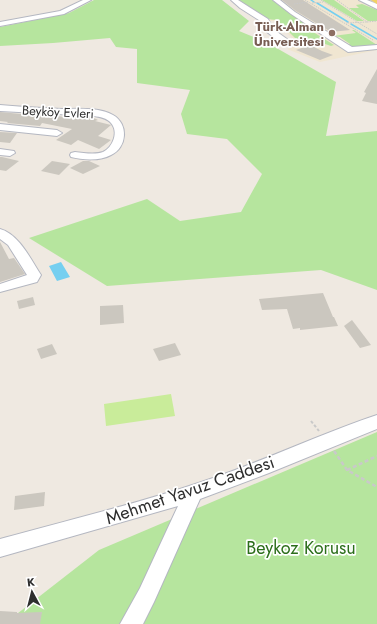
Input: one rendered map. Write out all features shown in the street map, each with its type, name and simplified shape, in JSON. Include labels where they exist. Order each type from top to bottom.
[{"type":"street","points":[[0,24],[62,13],[88,0]]},
{"type":"street","points":[[234,0],[264,21],[270,30],[288,44]]},
{"type":"street","points":[[276,0],[351,50],[377,47]]},
{"type":"street","points":[[362,0],[377,7]]},
{"type":"street","points":[[0,20],[51,9],[73,7]]},
{"type":"street","name":"Beyköy Evleri","points":[[0,108],[101,114],[109,116],[119,128],[120,137],[115,148],[107,153],[96,156],[75,155]]},
{"type":"street","points":[[11,128],[24,110]]},
{"type":"street","points":[[0,127],[57,133]]},
{"type":"street","points":[[0,233],[13,243],[34,275],[32,280],[0,288]]},
{"type":"street","name":"Mehmet Yavuz Caddesi","points":[[0,548],[103,520],[193,492],[328,442],[377,422]]},
{"type":"street","points":[[131,624],[147,595],[193,492]]},
{"type":"path","points":[[305,0],[377,42]]},
{"type":"path","points":[[321,0],[377,34]]},
{"type":"path","points":[[337,0],[367,22]]},
{"type":"path","points":[[282,5],[323,2]]},
{"type":"path","points":[[345,23],[377,21]]},
{"type":"path","points":[[311,421],[328,442],[347,470],[377,487]]},
{"type":"path","points":[[347,470],[377,456]]},
{"type":"shaded area","name":"Türk-Alman Üniversitesi","points":[[237,0],[370,0],[377,4],[377,50],[320,62],[287,49],[299,45],[275,21],[266,21]]},
{"type":"green space","points":[[94,0],[222,0],[249,21],[239,31],[266,42],[336,82],[326,136],[377,131],[377,290],[321,270],[107,286],[29,238],[147,199],[180,221],[241,212],[262,174],[227,139],[187,134],[181,114],[190,90],[137,83],[137,49],[116,47],[110,38],[0,46],[0,27],[69,13]]},
{"type":"green space","points":[[239,0],[272,0],[313,29],[310,30],[334,45],[331,46],[316,41],[301,44],[277,20],[272,20],[256,14]]},
{"type":"green space","points":[[322,0],[334,0],[364,21],[357,21]]},
{"type":"green space","points":[[362,4],[377,10],[377,21],[368,21],[349,8],[359,8],[356,5]]},
{"type":"green space","points":[[352,30],[377,45],[355,49],[347,45],[350,44],[340,37],[333,36],[356,33]]},
{"type":"green space","points":[[171,394],[175,416],[106,426],[104,404]]},
{"type":"green space","name":"Beykoz Korusu","points":[[377,432],[377,624],[4,624],[99,550]]},
{"type":"water","points":[[61,262],[70,277],[57,281],[49,266]]},
{"type":"building","points":[[282,0],[303,0],[350,30],[331,32],[296,11]]},
{"type":"building","points":[[310,45],[333,55],[320,60],[296,50]]},
{"type":"building","points":[[377,69],[377,104],[362,101],[366,93],[364,92]]},
{"type":"building","points":[[0,112],[54,117],[58,116],[75,119],[80,117],[92,117],[98,120],[95,121],[111,125],[98,136],[111,140],[99,149],[78,140],[71,145],[56,140],[72,129],[42,123],[40,126],[7,123],[8,122],[0,121]]},
{"type":"building","points":[[0,132],[17,133],[10,143],[0,142]]},
{"type":"building","points":[[0,157],[19,161],[6,171],[0,170]]},
{"type":"building","points":[[52,161],[70,164],[59,175],[41,171]]},
{"type":"building","points":[[83,161],[89,161],[100,166],[83,174],[70,168]]},
{"type":"building","points":[[0,242],[9,259],[14,258],[25,274],[0,282]]},
{"type":"building","points":[[323,293],[338,326],[300,330],[300,328],[293,329],[287,309],[262,310],[259,299]]},
{"type":"building","points":[[33,297],[35,305],[19,309],[17,301]]},
{"type":"building","points":[[123,305],[124,323],[100,325],[100,306]]},
{"type":"building","points":[[352,320],[371,345],[360,348],[344,326]]},
{"type":"building","points":[[175,343],[181,355],[159,361],[153,349]]},
{"type":"building","points":[[52,344],[57,354],[41,359],[37,349]]},
{"type":"building","points":[[45,492],[44,506],[14,510],[15,496]]},
{"type":"building","points":[[0,611],[17,613],[42,612],[40,624],[0,624]]},
{"type":"waterway","points":[[317,3],[348,22]]},
{"type":"waterway","points":[[351,24],[377,39]]},
{"type":"place","name":"Türk-Alman Üniversitesi","points":[[332,33]]}]
